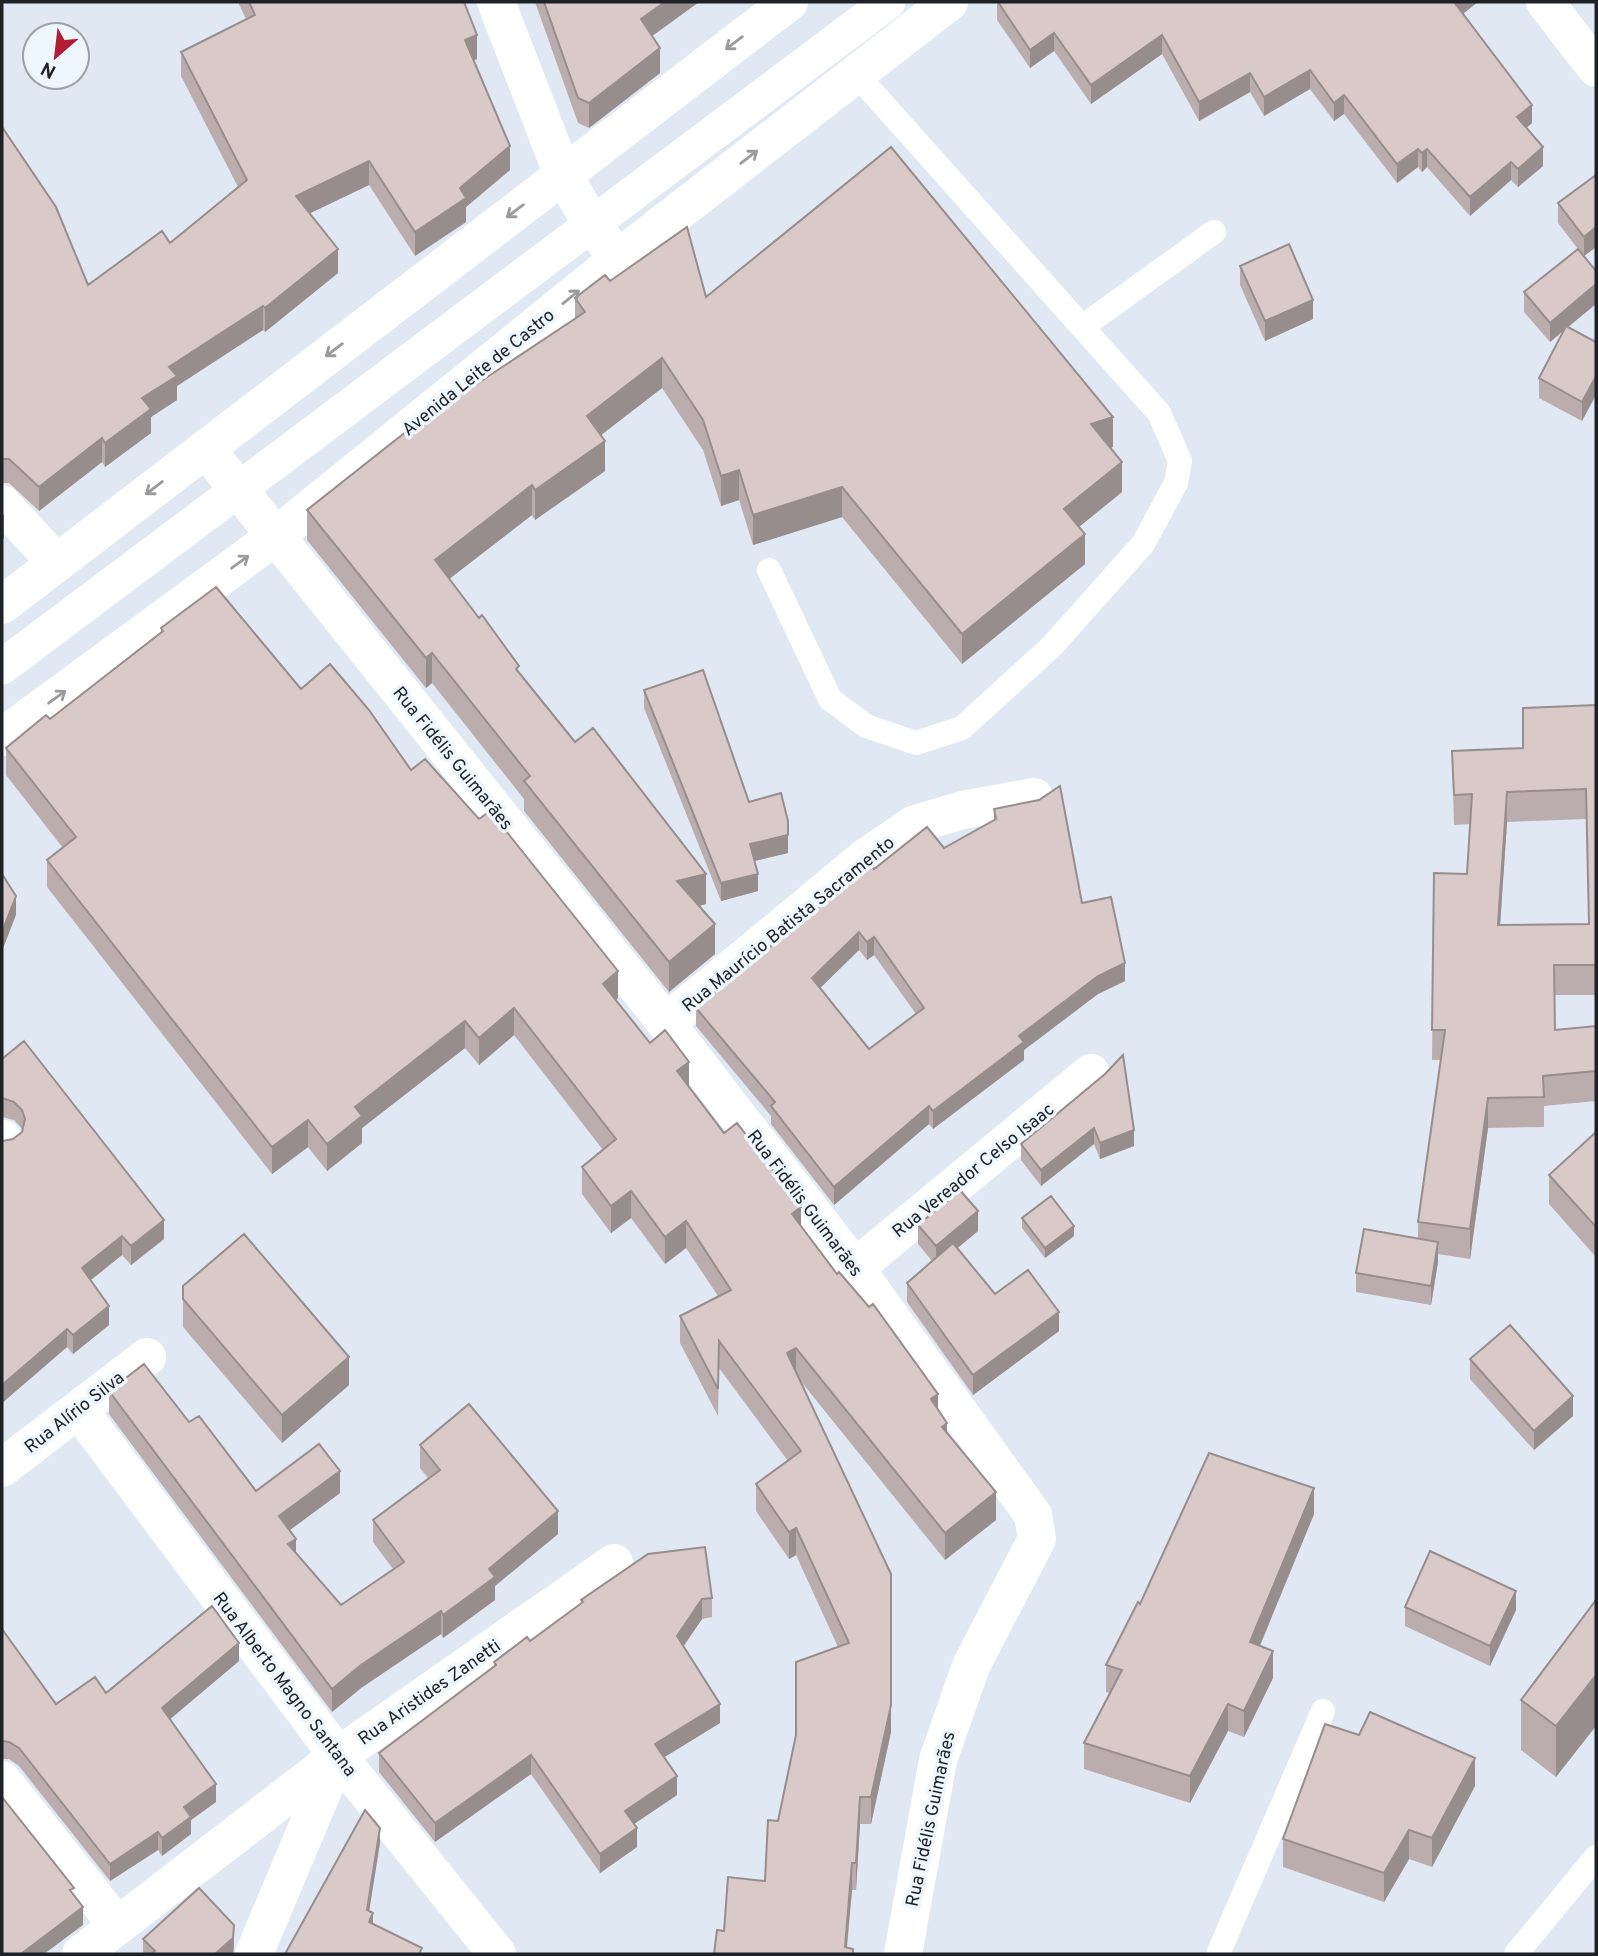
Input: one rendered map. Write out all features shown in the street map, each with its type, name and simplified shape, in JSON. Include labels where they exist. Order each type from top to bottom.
[{"type":"main road","points":[[496,2],[572,167],[601,216],[628,251]]},
{"type":"main road","points":[[520,2],[572,167]]},
{"type":"main road","points":[[2,605],[789,2]]},
{"type":"main road","name":"Avenida Leite de Castro","points":[[2,737],[275,536],[628,251],[949,2]]},
{"type":"main road","points":[[1545,2],[1596,68]]},
{"type":"main road","name":"Rua Fidélis Guimarães","points":[[206,449],[666,1023],[855,1268],[1033,1515],[1037,1539],[971,1666],[938,1760],[902,1954]]},
{"type":"main road","points":[[2,503],[57,564]]},
{"type":"main road","name":"Rua Maurício Batista Sacramento","points":[[666,1023],[865,858],[915,824],[963,810],[1034,797]]},
{"type":"main road","name":"Rua Vereador Celso Isaac","points":[[855,1268],[1091,1073]]},
{"type":"main road","name":"Rua Alírio Silva","points":[[2,1468],[147,1357]]},
{"type":"main road","name":"Rua Alberto Magno Santana","points":[[79,1410],[338,1756],[497,1954]]},
{"type":"main road","name":"Rua Aristides Zanetti","points":[[81,1954],[338,1756],[614,1563]]},
{"type":"main road","points":[[254,1954],[338,1756]]},
{"type":"main road","points":[[2,1780],[117,1925]]},
{"type":"street","points":[[2,667],[888,2]]},
{"type":"lane","points":[[769,570],[830,699],[866,726],[916,743],[962,727],[1051,648],[1143,544],[1176,483],[1180,461],[1158,414],[856,74]]},
{"type":"lane","points":[[1082,327],[1214,232]]},
{"type":"lane","points":[[1218,1954],[1323,1711]]},
{"type":"lane","points":[[1516,1954],[1596,1857]]},
{"type":"building","points":[[249,2],[464,2],[477,35],[465,40],[510,146],[460,188],[466,198],[415,232],[369,161],[296,196],[338,249],[265,308],[263,306],[169,367],[177,376],[142,398],[151,409],[105,443],[102,438],[39,487],[9,459],[2,459],[2,127],[56,207],[88,285],[162,231],[170,243],[247,180],[181,52],[255,15]]},
{"type":"building","points":[[544,2],[665,2],[641,19],[660,48],[589,103],[578,98]]},
{"type":"building","points":[[998,2],[1454,2],[1532,105],[1517,117],[1543,147],[1518,169],[1511,162],[1470,197],[1427,149],[1422,153],[1418,149],[1397,164],[1344,95],[1334,103],[1310,70],[1264,97],[1250,73],[1199,102],[1162,35],[1091,85],[1054,33],[1030,50]]},
{"type":"building","points":[[891,147],[1113,417],[1091,424],[1122,462],[1064,509],[1085,534],[962,634],[842,487],[753,515],[739,470],[721,476],[703,420],[662,358],[587,416],[605,441],[535,490],[532,485],[435,560],[479,618],[482,615],[519,666],[516,669],[575,742],[593,728],[706,874],[677,881],[715,924],[669,962],[524,781],[530,776],[432,653],[426,658],[307,510],[412,427],[585,312],[575,298],[605,275],[610,281],[687,227],[706,297]]},
{"type":"building","points":[[1596,175],[1596,227],[1584,237],[1558,203]]},
{"type":"building","points":[[1289,244],[1313,300],[1265,321],[1240,266]]},
{"type":"building","points":[[1578,249],[1596,271],[1596,284],[1550,323],[1524,292]]},
{"type":"building","points":[[1566,326],[1596,342],[1596,376],[1582,402],[1539,378]]},
{"type":"building","points":[[216,587],[301,689],[330,664],[369,710],[411,770],[425,759],[479,819],[490,811],[618,971],[603,984],[650,1043],[665,1030],[689,1062],[677,1071],[724,1133],[737,1123],[801,1207],[792,1214],[837,1274],[839,1272],[869,1307],[873,1304],[938,1394],[931,1399],[947,1423],[942,1427],[996,1492],[945,1533],[796,1348],[787,1353],[891,1574],[891,1705],[871,1797],[860,1797],[856,1863],[852,1863],[845,1947],[853,1949],[853,1954],[714,1954],[717,1930],[724,1931],[728,1877],[765,1881],[768,1820],[778,1821],[796,1735],[796,1662],[849,1643],[796,1528],[789,1532],[756,1484],[801,1451],[719,1341],[718,1389],[680,1316],[731,1290],[686,1221],[665,1237],[631,1191],[611,1206],[582,1167],[616,1139],[514,1008],[479,1038],[465,1021],[355,1107],[362,1116],[327,1144],[308,1120],[272,1147],[47,860],[76,837],[6,748],[46,715],[50,719],[163,631],[161,628]]},
{"type":"building","points":[[703,670],[749,802],[781,793],[788,821],[788,835],[750,844],[758,874],[721,883],[644,690]]},
{"type":"building","points":[[1596,705],[1596,965],[1554,965],[1555,1030],[1596,1026],[1596,1071],[1543,1076],[1544,1097],[1488,1098],[1470,1229],[1418,1222],[1445,1030],[1432,1030],[1434,873],[1467,874],[1472,794],[1454,795],[1452,751],[1523,748],[1523,708]],"holes":[[[1586,789],[1589,924],[1498,925],[1507,792]]]},
{"type":"building","points":[[1060,786],[1082,903],[1111,897],[1125,963],[1098,976],[1019,1036],[1024,1042],[933,1111],[929,1106],[834,1187],[771,1106],[775,1102],[696,1008],[870,864],[874,869],[927,827],[944,848],[996,819],[994,809],[1039,800]],"holes":[[[859,932],[867,942],[874,937],[924,1008],[869,1049],[812,978]]]},
{"type":"building","points":[[2,874],[16,896],[2,932]]},
{"type":"building","points":[[24,1041],[164,1220],[131,1246],[122,1236],[82,1268],[109,1306],[73,1335],[67,1329],[2,1385],[2,1141],[13,1139],[22,1132],[25,1119],[22,1110],[14,1102],[2,1098],[2,1059]]},
{"type":"building","points":[[1123,1055],[1134,1130],[1100,1143],[1094,1128],[1041,1170],[1021,1144],[1105,1074]]},
{"type":"building","points":[[1596,1132],[1596,1227],[1549,1175]]},
{"type":"building","points":[[960,1190],[978,1211],[936,1246],[918,1225]]},
{"type":"building","points":[[1051,1196],[1074,1226],[1045,1248],[1022,1218]]},
{"type":"building","points":[[1364,1229],[1438,1242],[1431,1286],[1356,1273]]},
{"type":"building","points":[[244,1234],[349,1357],[282,1415],[183,1299],[183,1286]]},
{"type":"building","points":[[953,1243],[995,1294],[1028,1270],[1059,1312],[973,1375],[907,1283]]},
{"type":"building","points":[[1510,1325],[1573,1396],[1534,1431],[1470,1359]]},
{"type":"building","points":[[144,1364],[189,1422],[199,1416],[256,1491],[319,1444],[340,1471],[279,1516],[296,1539],[288,1544],[341,1605],[404,1562],[373,1520],[440,1470],[420,1445],[469,1404],[558,1511],[489,1569],[495,1577],[443,1615],[441,1611],[361,1665],[332,1689],[109,1391]]},
{"type":"building","points":[[1209,1453],[1314,1488],[1250,1642],[1273,1651],[1244,1711],[1228,1704],[1190,1776],[1084,1743],[1122,1670],[1106,1665],[1138,1602],[1140,1604]]},
{"type":"building","points":[[705,1547],[712,1598],[702,1599],[677,1636],[720,1704],[655,1744],[677,1776],[625,1811],[637,1828],[600,1854],[531,1755],[435,1823],[379,1753],[496,1665],[494,1662],[527,1637],[530,1641],[583,1602],[581,1600],[648,1554]]},
{"type":"building","points":[[1430,1551],[1516,1591],[1490,1646],[1405,1607]]},
{"type":"building","points":[[1596,1600],[1596,1675],[1556,1726],[1521,1700]]},
{"type":"building","points":[[212,1606],[239,1643],[162,1708],[216,1784],[184,1807],[191,1817],[162,1838],[158,1832],[110,1864],[19,1748],[2,1741],[2,1629],[56,1704],[95,1677],[106,1693]]},
{"type":"building","points":[[1370,1712],[1475,1758],[1432,1838],[1409,1830],[1384,1873],[1283,1839],[1325,1724],[1359,1735]]},
{"type":"building","points":[[2,1797],[74,1888],[70,1890],[83,1907],[21,1954],[2,1954]]},
{"type":"building","points":[[365,1810],[380,1828],[367,1910],[373,1913],[369,1922],[422,1948],[419,1954],[285,1954]]},
{"type":"building","points":[[199,1888],[234,1925],[233,1938],[215,1954],[151,1954],[155,1951],[143,1939]]}]
